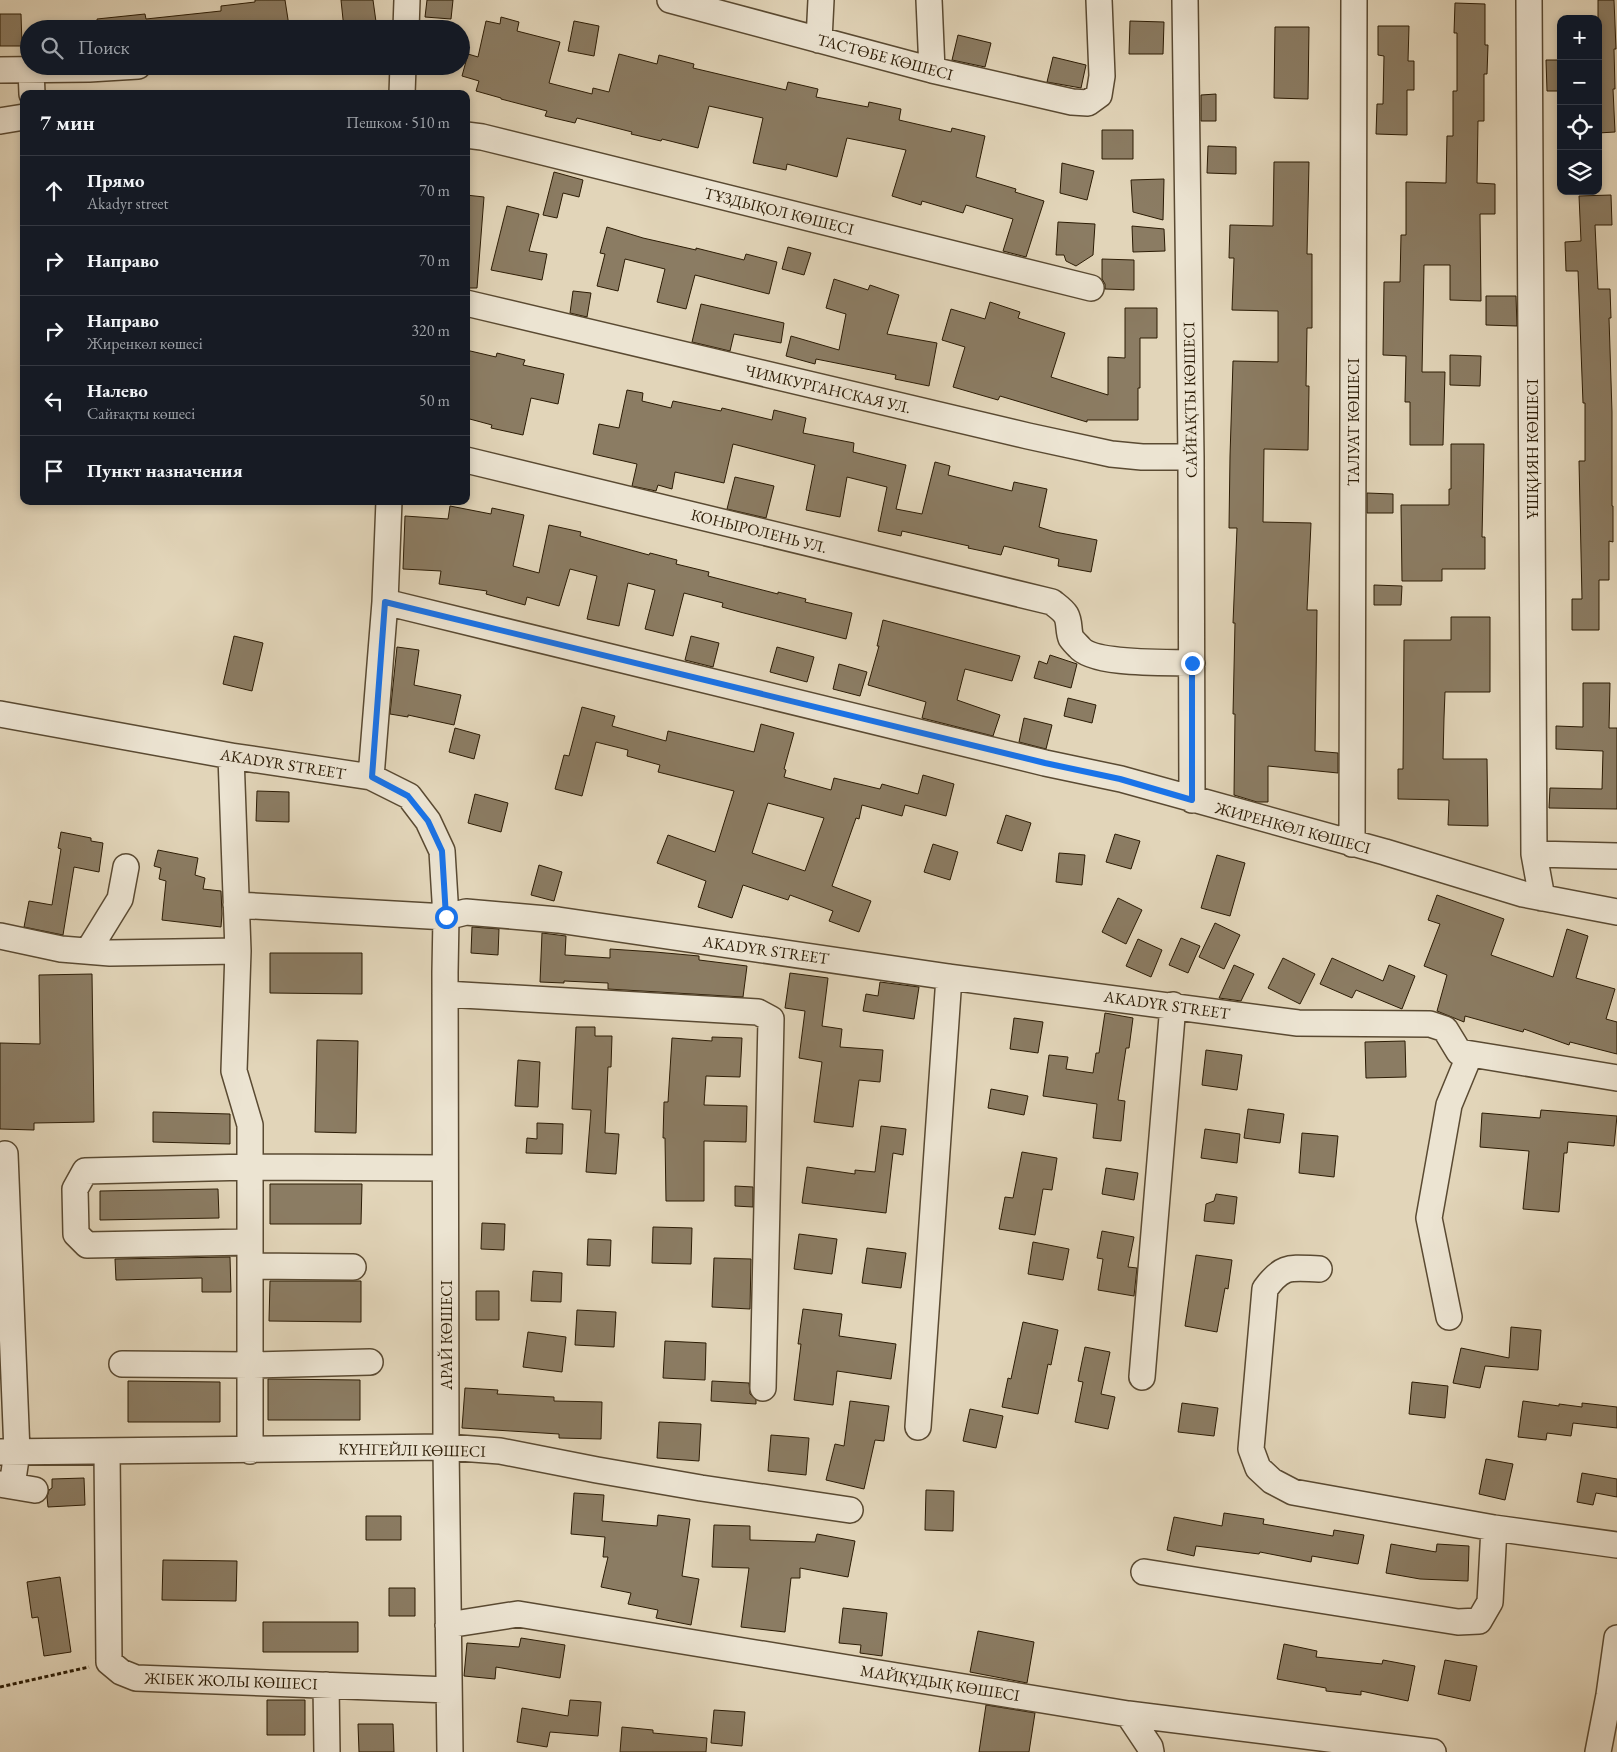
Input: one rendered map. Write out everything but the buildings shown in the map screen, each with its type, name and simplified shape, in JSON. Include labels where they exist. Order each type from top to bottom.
[{"type":"street","points":[[407,20],[408,0]]},
{"type":"street","name":"ТАСТӨБЕ КӨШЕСІ","points":[[670,0],[932,70],[1072,102],[1088,103],[1099,95],[1102,76],[1099,0]]},
{"type":"street","points":[[820,40],[821,0]]},
{"type":"street","points":[[929,0],[932,70]]},
{"type":"street","name":"САЙҒАҚТЫ КӨШЕСІ","points":[[1185,0],[1191,458],[1192,800]]},
{"type":"street","name":"ТАЛУАТ КӨШЕСІ","points":[[1352,844],[1354,0]]},
{"type":"street","name":"ҰШҚИЯН КӨШЕСІ","points":[[1529,0],[1534,854],[1542,898]]},
{"type":"street","points":[[0,70],[20,69]]},
{"type":"street","points":[[31,75],[32,90]]},
{"type":"street","points":[[402,90],[403,75]]},
{"type":"street","points":[[0,121],[20,118]]},
{"type":"street","name":"ТҰЗДЫҚОЛ КӨШЕСІ","points":[[470,136],[502,142],[1091,288]]},
{"type":"street","name":"ЧИМКУРГАНСКАЯ УЛ.","points":[[470,304],[1111,454],[1191,458]]},
{"type":"street","name":"КОНЫРОЛЕНЬ УЛ.","points":[[470,461],[1052,602],[1066,615],[1071,637],[1081,650],[1087,654],[1106,659],[1192,663]]},
{"type":"street","points":[[372,777],[385,602],[390,505]]},
{"type":"street","name":"ЖИРЕНКӨЛ КӨШЕСІ","points":[[385,602],[1045,763],[1120,779],[1523,894],[1617,912]]},
{"type":"street","name":"AKADYR STREET","points":[[0,714],[231,756],[372,777],[408,796],[428,821],[442,851],[446,917],[466,912],[558,920],[949,977],[1173,1005],[1298,1023],[1430,1024],[1445,1029],[1459,1052],[1617,1078]]},
{"type":"street","points":[[231,756],[238,951],[234,1071],[250,1125],[250,1450]]},
{"type":"street","points":[[1534,854],[1617,856]]},
{"type":"street","points":[[88,951],[120,899],[126,867]]},
{"type":"street","points":[[236,905],[446,917]]},
{"type":"street","name":"АРАЙ КӨШЕСІ","points":[[446,917],[446,1447],[450,1752]]},
{"type":"street","points":[[0,936],[62,949],[110,953],[238,951]]},
{"type":"street","points":[[918,1427],[949,977]]},
{"type":"street","points":[[445,994],[758,1012],[771,1020],[763,1388]]},
{"type":"street","points":[[1142,1377],[1173,1005]]},
{"type":"street","points":[[1449,1317],[1429,1218],[1449,1105],[1470,1054]]},
{"type":"street","points":[[5,1154],[8,1452],[16,1487]]},
{"type":"street","points":[[353,1266],[250,1254],[87,1245],[76,1234],[75,1188],[85,1171],[250,1167],[445,1168]]},
{"type":"street","points":[[1319,1269],[1290,1268],[1274,1277],[1265,1289],[1251,1449],[1258,1468],[1272,1481],[1292,1492],[1494,1528],[1617,1545]]},
{"type":"street","points":[[122,1364],[250,1365],[370,1362]]},
{"type":"street","name":"КҮНГЕЙЛІ КӨШЕСІ","points":[[8,1452],[446,1447],[500,1451],[607,1472],[850,1510]]},
{"type":"street","points":[[107,1452],[109,1662]]},
{"type":"street","points":[[1144,1572],[1458,1622],[1479,1621],[1490,1602],[1494,1528]]},
{"type":"street","name":"МАЙҚҰДЫҚ КӨШЕСІ","points":[[448,1625],[518,1614],[1128,1714],[1433,1752]]},
{"type":"street","points":[[1598,1752],[1613,1696],[1617,1638]]},
{"type":"street","name":"ЖІБЕК ЖОЛЫ КӨШЕСІ","points":[[109,1662],[121,1672],[136,1678],[449,1690]]},
{"type":"street","points":[[326,1685],[327,1752]]},
{"type":"street","points":[[1128,1714],[1150,1747],[1151,1752]]},
{"type":"path","points":[[0,1687],[109,1662]]},
{"type":"route","points":[[446,917],[442,851],[428,821],[408,796],[372,777],[385,602],[1045,763],[1120,779],[1192,800],[1192,663]]}]
